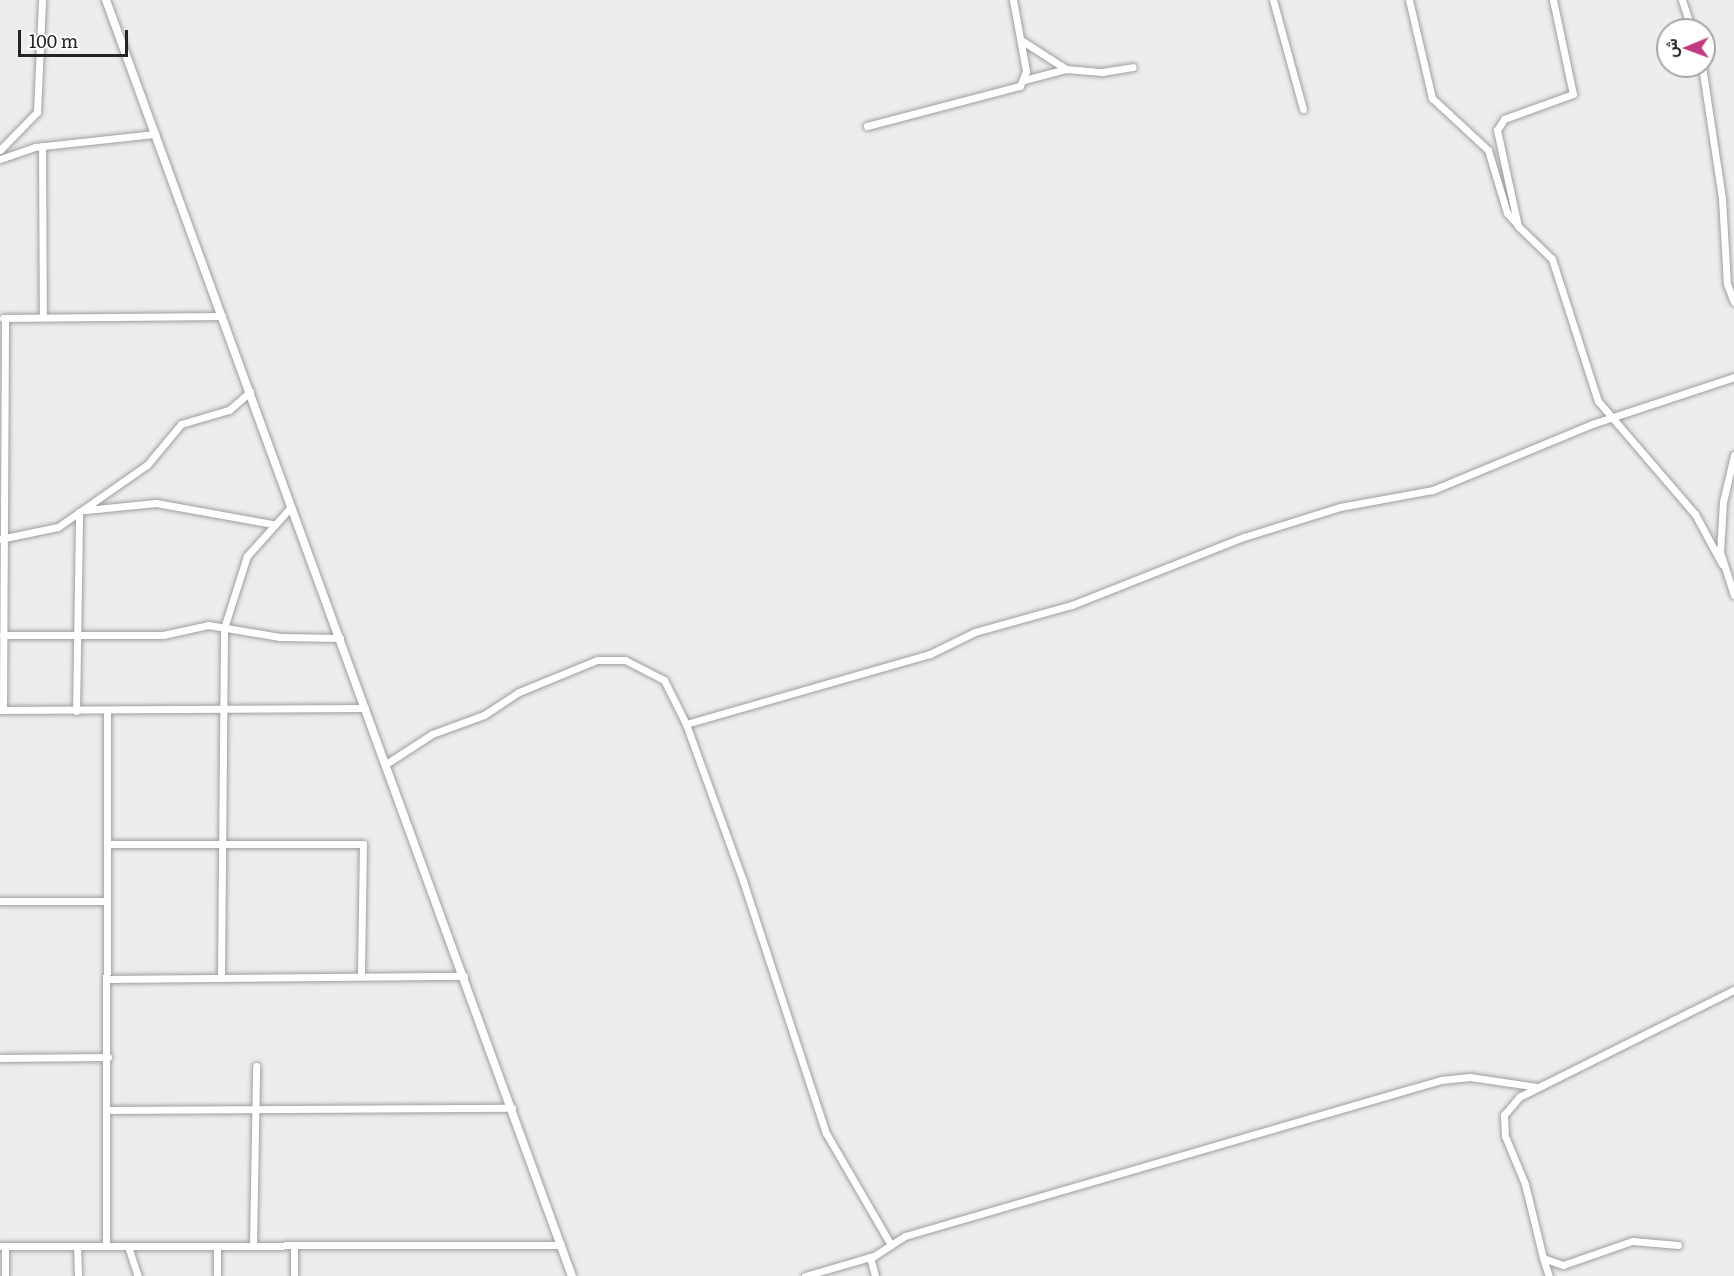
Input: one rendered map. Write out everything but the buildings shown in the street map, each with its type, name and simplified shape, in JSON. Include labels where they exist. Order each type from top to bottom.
[{"type":"street","points":[[0,150],[37,112],[42,0]]},
{"type":"street","points":[[106,0],[572,1276]]},
{"type":"street","points":[[1013,0],[1021,40],[1024,80]]},
{"type":"street","points":[[1274,0],[1303,109]]},
{"type":"street","points":[[1409,0],[1432,98],[1488,150],[1507,213],[1552,259],[1598,401],[1695,514],[1722,564],[1734,596]]},
{"type":"street","points":[[1518,226],[1497,130],[1504,119],[1573,94],[1553,0]]},
{"type":"street","points":[[1682,0],[1688,18]]},
{"type":"street","points":[[1021,40],[1066,69]]},
{"type":"street","points":[[867,126],[1014,88],[1024,80],[1066,69],[1102,72],[1132,67]]},
{"type":"street","points":[[1704,78],[1722,198],[1727,284],[1734,302]]},
{"type":"street","points":[[0,159],[42,146],[155,134]]},
{"type":"street","points":[[42,146],[43,317]]},
{"type":"street","points":[[222,316],[2,318],[2,710],[365,708]]},
{"type":"street","points":[[686,724],[930,654],[975,632],[1072,605],[1308,517],[1389,494],[1433,490],[1611,418],[1734,377]]},
{"type":"street","points":[[2,539],[48,531],[147,465],[181,424],[229,410],[250,392]]},
{"type":"street","points":[[1722,564],[1723,502],[1734,455]]},
{"type":"street","points":[[81,511],[156,503],[273,524]]},
{"type":"street","points":[[221,978],[218,845],[224,628],[247,556],[273,524],[291,507]]},
{"type":"street","points":[[76,711],[75,636],[81,511]]},
{"type":"street","points":[[3,635],[75,636],[224,628],[340,638]]},
{"type":"street","points":[[386,764],[432,734],[484,716],[519,692],[612,658],[664,680],[686,724],[826,1133],[891,1245]]},
{"type":"street","points":[[106,1246],[107,710]]},
{"type":"street","points":[[107,844],[363,844],[361,975]]},
{"type":"street","points":[[0,901],[107,901]]},
{"type":"street","points":[[107,980],[361,975],[464,976]]},
{"type":"street","points":[[1549,1276],[1503,1122],[1512,1102],[1734,990]]},
{"type":"street","points":[[0,1058],[108,1057]]},
{"type":"street","points":[[253,1246],[256,1066]]},
{"type":"street","points":[[805,1276],[870,1257],[891,1245],[1441,1080],[1470,1077],[1538,1088]]},
{"type":"street","points":[[108,1110],[512,1108]]},
{"type":"street","points":[[1543,1258],[1563,1265],[1632,1241],[1678,1245]]},
{"type":"street","points":[[5,1276],[2,1246],[561,1245]]},
{"type":"street","points":[[77,1246],[78,1276]]},
{"type":"street","points":[[128,1246],[138,1276]]},
{"type":"street","points":[[217,1276],[218,1246]]},
{"type":"street","points":[[294,1246],[294,1276]]},
{"type":"street","points":[[870,1257],[875,1276]]}]
